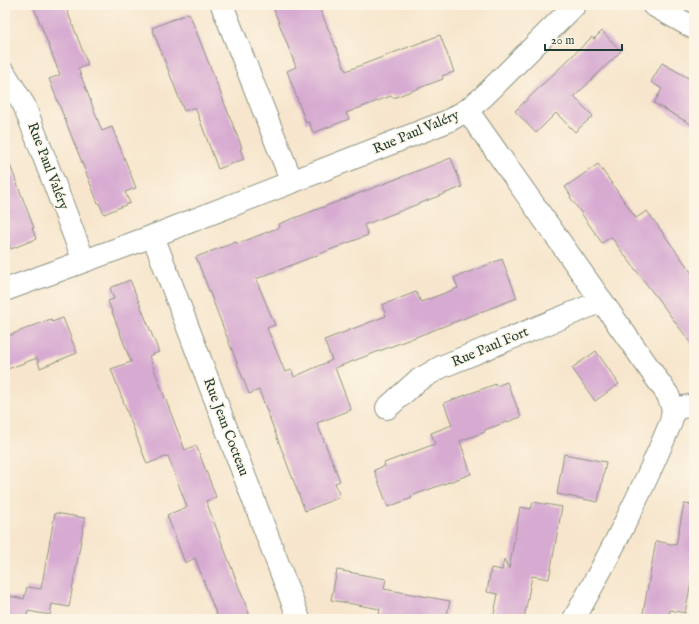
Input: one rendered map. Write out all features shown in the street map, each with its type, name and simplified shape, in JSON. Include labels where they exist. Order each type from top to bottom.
[{"type":"street","points":[[222,5],[292,182]]},
{"type":"street","name":"Rue Paul Valéry","points":[[5,290],[153,236],[448,121],[467,110],[483,97],[575,5]]},
{"type":"street","points":[[653,5],[694,28]]},
{"type":"street","name":"Rue Paul Valéry","points":[[5,74],[24,105],[84,261]]},
{"type":"street","points":[[467,110],[668,395],[673,409],[671,422],[636,501],[612,550],[574,619]]},
{"type":"street","name":"Rue Jean Cocteau","points":[[153,236],[298,619]]},
{"type":"street","name":"Rue Paul Fort","points":[[387,408],[417,381],[441,368],[602,301]]},
{"type":"street","points":[[673,409],[694,406]]},
{"type":"building","points":[[33,5],[65,5],[88,65],[78,68],[102,131],[112,127],[136,188],[125,192],[130,203],[104,214],[98,203],[49,79],[60,75]]},
{"type":"building","points":[[272,5],[318,5],[346,71],[440,35],[454,72],[442,76],[443,79],[393,98],[391,96],[346,113],[349,119],[313,133],[309,122],[306,123],[287,71],[296,67]]},
{"type":"building","points":[[189,13],[242,148],[240,149],[244,159],[218,169],[195,107],[184,111],[152,28]]},
{"type":"building","points":[[602,31],[621,51],[574,97],[593,116],[575,132],[556,113],[536,133],[515,111],[592,37],[594,39]]},
{"type":"building","points":[[662,63],[694,81],[694,126],[654,103],[662,89],[651,82]]},
{"type":"building","points":[[7,157],[34,228],[32,228],[36,239],[11,249],[5,235],[5,158]]},
{"type":"building","points":[[451,158],[462,187],[364,225],[368,235],[256,279],[275,325],[267,328],[285,372],[292,370],[294,377],[332,360],[324,340],[386,316],[382,305],[416,292],[421,302],[458,288],[454,278],[502,259],[517,298],[335,368],[351,410],[317,423],[340,481],[335,483],[340,497],[305,511],[259,390],[249,394],[196,257],[236,242],[237,244],[280,227],[279,224]]},
{"type":"building","points":[[598,164],[636,218],[647,211],[694,276],[694,347],[611,237],[602,243],[570,197],[571,196],[565,187]]},
{"type":"building","points":[[130,280],[159,352],[149,356],[185,450],[196,445],[216,497],[206,501],[251,619],[218,619],[195,558],[185,563],[167,515],[187,507],[168,456],[147,464],[111,369],[131,362],[108,301],[114,299],[110,288]]},
{"type":"building","points":[[63,318],[77,353],[40,368],[37,358],[5,370],[5,337],[51,319],[52,322]]},
{"type":"building","points":[[596,351],[619,384],[595,401],[572,368]]},
{"type":"building","points":[[507,382],[521,417],[484,430],[485,432],[460,441],[471,474],[411,496],[412,498],[388,507],[374,470],[385,466],[384,463],[435,444],[431,433],[452,425],[444,403],[496,384],[496,386]]},
{"type":"building","points":[[564,454],[606,462],[598,502],[557,494]]},
{"type":"building","points":[[533,502],[562,507],[549,579],[532,576],[524,619],[493,619],[498,594],[487,592],[491,568],[502,570],[504,559],[509,569],[520,507],[531,509]]},
{"type":"building","points":[[684,504],[694,505],[694,567],[685,613],[670,610],[668,619],[642,619],[656,541],[676,545]]},
{"type":"building","points":[[55,513],[85,518],[69,607],[52,604],[50,615],[28,611],[26,619],[5,619],[5,595],[24,599],[27,587],[41,589]]},
{"type":"building","points":[[337,570],[386,579],[384,589],[450,601],[446,619],[378,619],[380,609],[331,600]]}]
